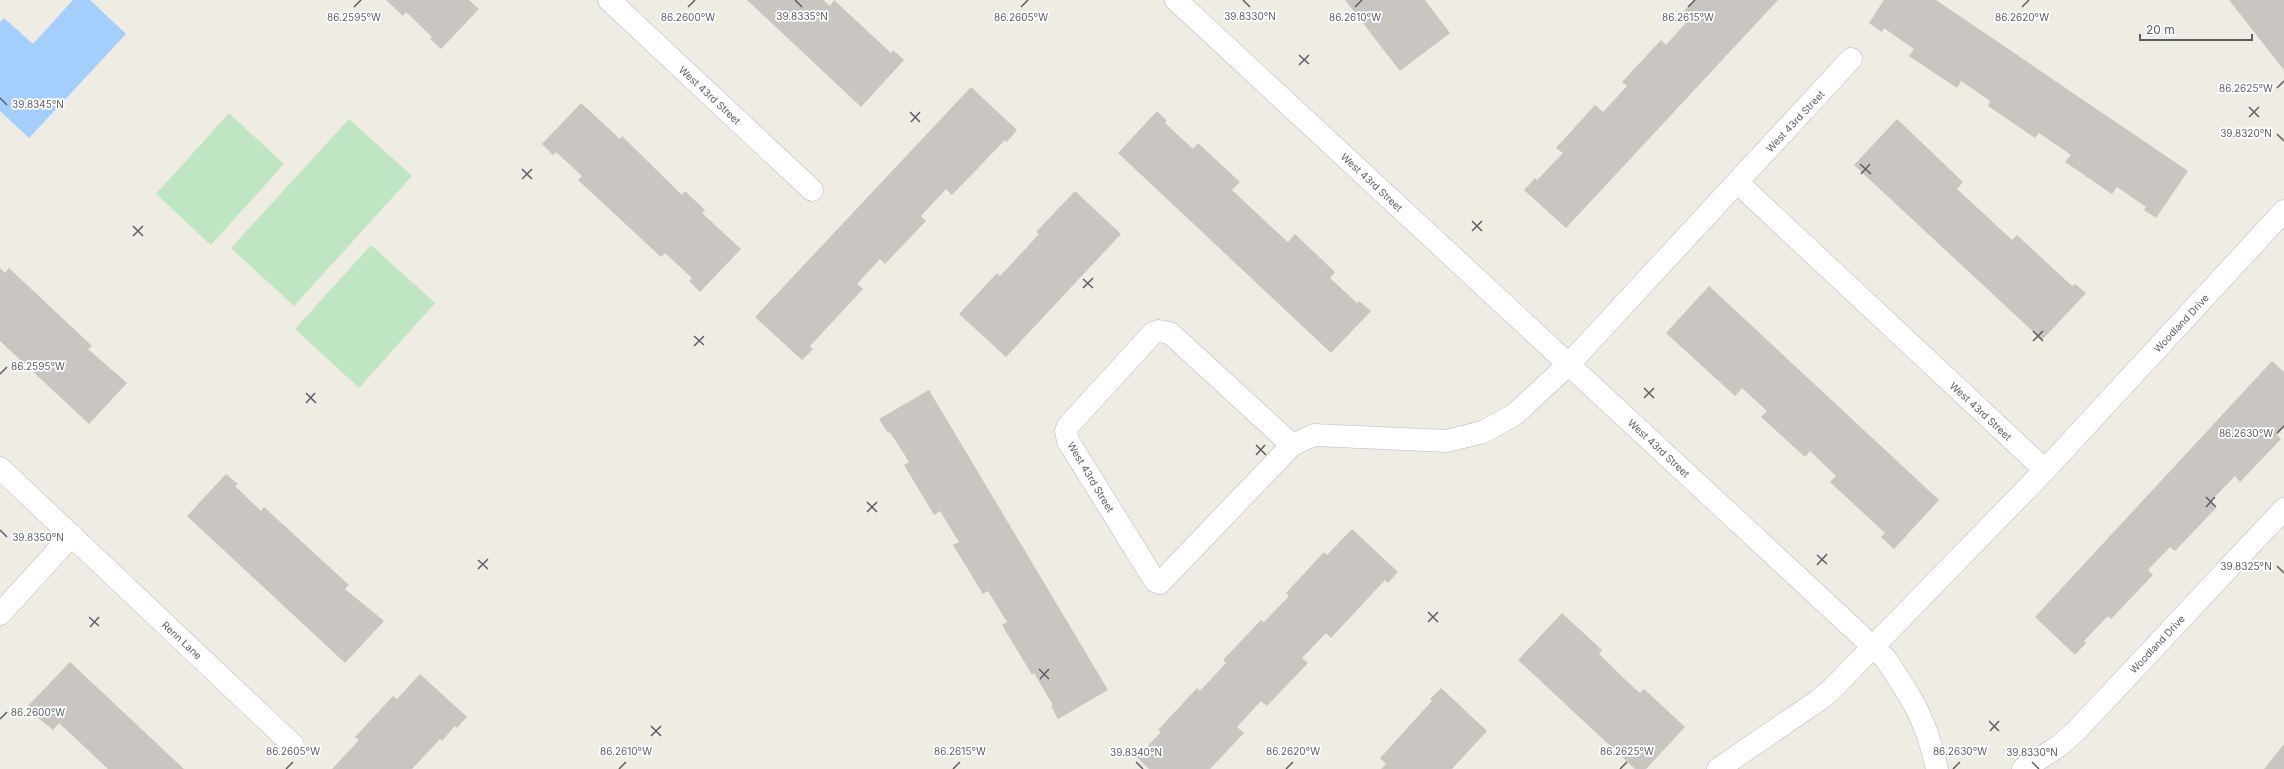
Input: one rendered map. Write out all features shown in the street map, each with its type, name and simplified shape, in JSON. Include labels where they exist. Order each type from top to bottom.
[{"type":"street","name":"West 43rd Street","points":[[609,0],[812,190]]},
{"type":"street","name":"West 43rd Street","points":[[1176,0],[1885,658],[1912,697],[1926,726],[1937,769]]},
{"type":"street","name":"West 43rd Street","points":[[1292,445],[1170,333],[1159,330],[1153,332],[1111,377],[1068,426],[1066,431],[1068,442],[1146,568],[1155,581],[1160,583],[1292,445],[1314,434],[1436,442],[1467,436],[1496,426],[1514,415],[1569,364],[1738,183],[1851,59]]},
{"type":"street","name":"West 43rd Street","points":[[1738,183],[2045,470]]},
{"type":"street","name":"Woodland Drive","points":[[2045,470],[2284,211]]},
{"type":"street","name":"Renn Lane","points":[[0,468],[292,744]]},
{"type":"street","points":[[1718,769],[1819,700],[2045,470]]},
{"type":"street","name":"Woodland Drive","points":[[2023,769],[2059,746],[2076,731],[2284,509]]},
{"type":"street","points":[[0,614],[72,536]]},
{"type":"green space","points":[[229,113],[284,164],[211,245],[156,194]]},
{"type":"green space","points":[[349,119],[412,176],[294,306],[231,248]]},
{"type":"green space","points":[[371,245],[435,303],[359,388],[295,329]]},
{"type":"water","points":[[73,0],[90,0],[126,34],[29,138],[0,111],[0,22],[4,18],[33,44]]},
{"type":"building","points":[[386,0],[469,0],[479,9],[441,49],[430,39],[432,37],[406,12],[403,16]]},
{"type":"building","points":[[747,0],[823,0],[830,6],[834,0],[891,53],[893,50],[904,60],[861,107]]},
{"type":"building","points":[[1345,0],[1425,0],[1450,33],[1400,71]]},
{"type":"building","points":[[1694,0],[1778,0],[1566,228],[1524,190],[1535,178],[1537,180],[1563,153],[1556,148],[1595,105],[1603,112],[1627,86],[1622,82],[1661,40],[1666,45],[1691,17],[1684,11]]},
{"type":"building","points":[[1884,0],[1936,0],[2188,171],[2156,218],[2144,210],[2146,207],[2117,187],[2112,194],[2065,162],[2071,155],[2039,133],[2035,138],[1988,106],[1990,101],[1961,81],[1957,88],[1909,56],[1914,49],[1884,28],[1882,32],[1869,23]]},
{"type":"building","points":[[2229,0],[2284,0],[2284,70]]},
{"type":"building","points":[[971,87],[1017,130],[1007,142],[1005,140],[952,195],[946,189],[921,216],[926,221],[885,264],[880,259],[857,284],[863,289],[810,346],[813,349],[802,360],[755,317]]},
{"type":"building","points":[[581,103],[620,139],[622,136],[682,195],[685,191],[705,210],[702,213],[741,249],[700,292],[689,281],[692,278],[665,253],[661,257],[578,180],[582,176],[556,152],[553,155],[542,144]]},
{"type":"building","points":[[1157,111],[1167,121],[1165,123],[1193,149],[1198,143],[1240,182],[1232,190],[1266,222],[1288,242],[1295,234],[1335,272],[1330,278],[1357,303],[1359,301],[1371,311],[1331,353],[1118,153]]},
{"type":"building","points":[[1897,119],[1963,182],[1957,189],[2012,240],[2017,235],[2072,286],[2075,284],[2086,293],[2042,340],[1854,165]]},
{"type":"building","points":[[1075,191],[1121,234],[1006,357],[959,314],[997,273],[1000,276],[1001,275],[1039,234],[1036,232]]},
{"type":"building","points":[[0,268],[5,273],[9,268],[92,346],[88,349],[127,383],[89,424],[0,341]]},
{"type":"building","points":[[1709,286],[1939,500],[1894,549],[1881,537],[1885,533],[1830,482],[1836,476],[1810,451],[1805,457],[1761,417],[1767,411],[1742,388],[1735,396],[1666,333]]},
{"type":"building","points":[[2272,361],[2284,372],[2284,427],[2277,435],[2281,439],[2240,482],[2235,476],[2210,502],[2216,508],[2175,551],[2170,547],[2148,570],[2153,575],[2111,619],[2108,616],[2084,641],[2086,643],[2075,655],[2035,617]]},
{"type":"building","points":[[929,390],[1108,690],[1058,719],[1051,706],[1053,705],[1034,673],[1032,675],[1002,625],[1007,622],[988,591],[983,594],[953,545],[959,542],[940,511],[934,515],[904,465],[909,462],[890,432],[888,433],[879,419]]},
{"type":"building","points":[[226,474],[238,484],[235,486],[261,511],[264,507],[349,585],[345,589],[384,621],[345,663],[187,516]]},
{"type":"building","points":[[1352,529],[1398,572],[1388,583],[1385,580],[1331,638],[1326,633],[1302,658],[1308,663],[1267,706],[1261,701],[1237,727],[1244,733],[1210,769],[1149,769],[1137,757],[1161,732],[1158,730],[1197,688],[1200,691],[1226,663],[1223,660],[1261,620],[1264,622],[1289,596],[1286,593],[1324,552],[1327,555]]},
{"type":"building","points":[[1562,613],[1602,650],[1599,654],[1635,689],[1640,693],[1644,689],[1685,727],[1646,769],[1635,769],[1518,660]]},
{"type":"building","points":[[70,662],[184,769],[108,769],[59,723],[53,730],[26,708]]},
{"type":"building","points":[[420,674],[467,717],[457,728],[455,726],[442,741],[440,739],[412,769],[332,769],[359,740],[355,737],[393,696],[397,699]]},
{"type":"building","points":[[1441,688],[1487,731],[1452,769],[1381,769],[1386,764],[1380,758],[1432,701],[1430,699]]},
{"type":"building","points":[[2284,744],[2284,769],[2264,769]]}]
